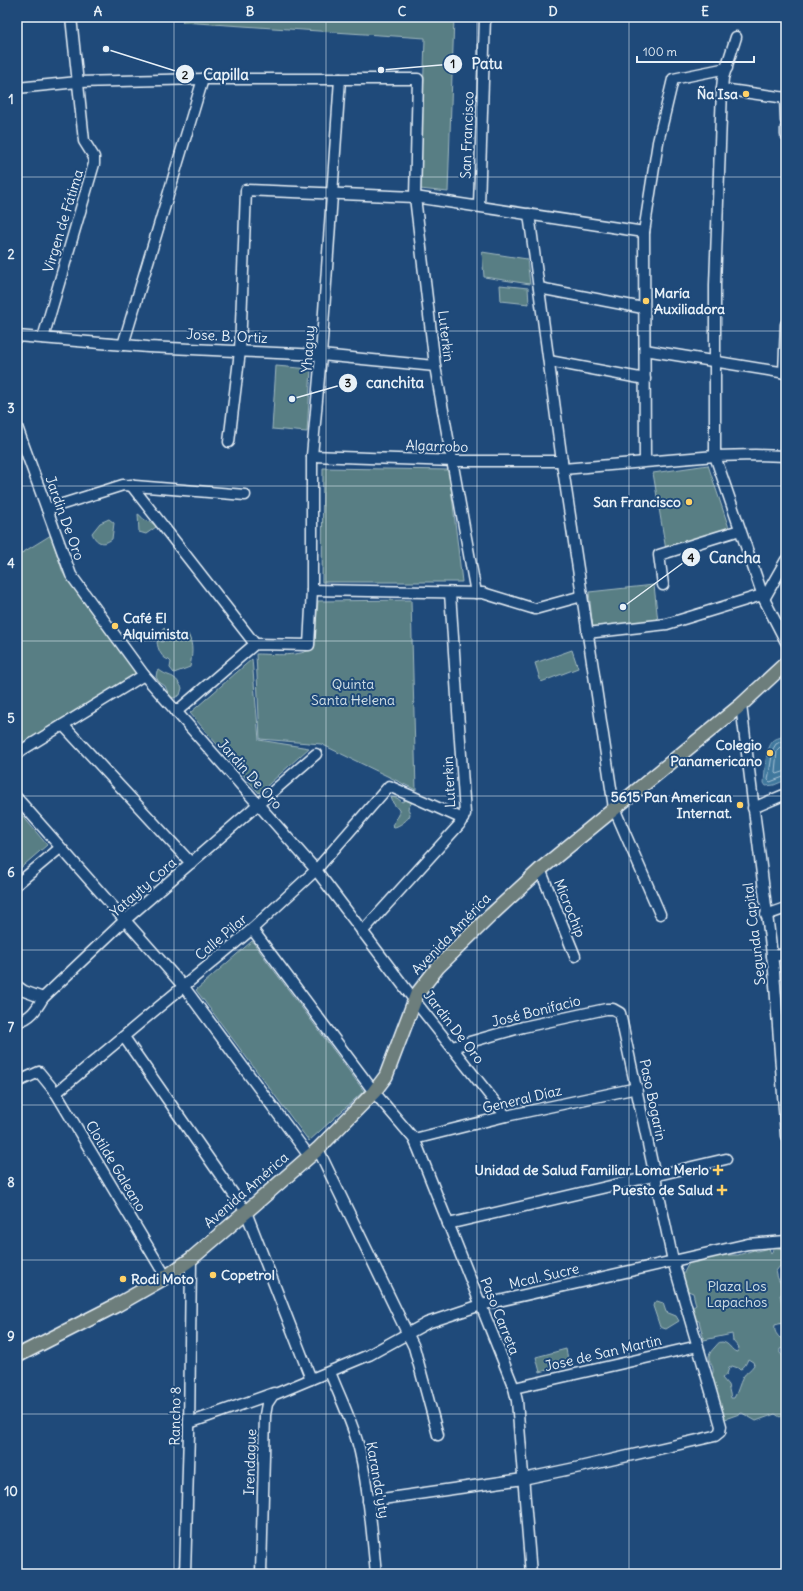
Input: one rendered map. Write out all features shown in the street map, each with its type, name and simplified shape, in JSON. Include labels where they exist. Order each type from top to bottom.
[{"type":"main road","name":"Avenida América","points":[[17,1356],[117,1305],[166,1277],[246,1212],[313,1153],[374,1092],[386,1076],[415,1001],[422,987],[438,967],[540,870],[741,705],[786,663]]},
{"type":"street","name":"Virgen de Fátima","points":[[43,338],[94,164],[94,157],[84,141],[71,17]]},
{"type":"street","name":"San Francisco","points":[[479,206],[485,17]]},
{"type":"street","points":[[736,37],[726,68],[722,90],[715,285],[715,456],[763,597],[786,642]]},
{"type":"street","points":[[645,461],[646,350],[643,308],[644,232],[658,142],[673,79],[726,68]]},
{"type":"street","points":[[123,345],[203,79]]},
{"type":"street","points":[[17,88],[78,82],[203,79],[340,79]]},
{"type":"street","name":"Luterkin","points":[[340,79],[418,80],[415,197],[436,366],[454,461],[476,593]]},
{"type":"street","name":"Yhaguy","points":[[255,644],[310,645],[312,590],[312,456],[322,355],[331,193],[340,79]]},
{"type":"street","points":[[722,90],[786,98],[786,121]]},
{"type":"street","points":[[786,128],[786,135]]},
{"type":"street","points":[[229,442],[240,351],[246,190],[415,197],[644,232]]},
{"type":"street","points":[[529,214],[562,465],[614,808],[660,914]]},
{"type":"street","points":[[539,288],[643,308]]},
{"type":"street","points":[[646,350],[785,373],[786,324]]},
{"type":"street","name":"Jose. B. Ortiz","points":[[17,336],[123,345],[322,355],[436,366]]},
{"type":"street","points":[[549,361],[645,379]]},
{"type":"street","name":"Jardin De Oro","points":[[17,429],[71,575],[144,675],[316,870],[415,1001],[506,1116]]},
{"type":"street","name":"Algarrobo","points":[[312,456],[562,465],[754,454],[786,456]]},
{"type":"street","points":[[47,509],[123,485],[245,495]]},
{"type":"street","points":[[131,485],[255,644],[176,712]]},
{"type":"street","points":[[663,585],[660,555],[740,530]]},
{"type":"street","points":[[587,634],[667,624],[763,597],[786,560]]},
{"type":"street","points":[[312,590],[483,593],[535,609],[582,596]]},
{"type":"street","name":"Luterkin","points":[[362,932],[463,819],[465,814],[466,803],[450,593]]},
{"type":"street","points":[[17,754],[144,675]]},
{"type":"street","name":"Segunda Capital","points":[[741,705],[772,956],[786,1136]]},
{"type":"street","points":[[63,725],[192,863]]},
{"type":"street","name":"Yatayty Cora","points":[[17,1022],[34,1013],[43,998],[125,920],[316,754]]},
{"type":"street","name":"Calle Pilar","points":[[56,1093],[252,929],[316,870],[389,786],[463,819]]},
{"type":"street","points":[[754,808],[786,794]]},
{"type":"street","points":[[17,798],[184,987],[313,1153],[414,1348],[438,1435]]},
{"type":"street","points":[[17,884],[60,848]]},
{"type":"street","name":"Microchip","points":[[540,870],[575,956]]},
{"type":"street","points":[[766,915],[786,908]]},
{"type":"street","name":"Paso Carreta","points":[[252,929],[374,1092],[414,1139],[514,1388],[517,1401],[531,1574]]},
{"type":"street","points":[[772,956],[786,954]]},
{"type":"street","points":[[17,986],[24,991],[43,998]]},
{"type":"street","name":"José Bonifacio","points":[[452,1047],[523,1027],[606,1009],[618,1010],[622,1018]]},
{"type":"street","name":"Paso Bogarin","points":[[523,1479],[714,1436],[720,1432],[720,1419],[673,1261],[622,1018]]},
{"type":"street","points":[[124,1037],[246,1212],[311,1379],[276,1393],[189,1423]]},
{"type":"street","name":"Clotilde Galeano","points":[[17,1082],[39,1072],[56,1093],[166,1277]]},
{"type":"street","name":"General Díaz","points":[[414,1139],[506,1116],[636,1088]]},
{"type":"street","points":[[448,1224],[726,1159]]},
{"type":"street","name":"Mcal. Sucre","points":[[311,1379],[369,1355],[406,1333],[427,1323],[481,1305],[748,1244],[786,1241]]},
{"type":"street","name":"Rancho 8","points":[[185,1574],[189,1423],[190,1258]]},
{"type":"street","name":"Jose de San Martin","points":[[514,1388],[698,1346]]},
{"type":"street","name":"Karanda'yty","points":[[330,1372],[357,1439],[360,1452],[368,1501],[376,1574]]},
{"type":"street","name":"Irendague","points":[[261,1574],[265,1416],[266,1404],[269,1398],[276,1393]]},
{"type":"street","points":[[368,1501],[523,1479]]},
{"type":"green space","points":[[184,17],[454,17],[448,192],[420,189],[425,38],[182,22]]},
{"type":"green space","points":[[482,252],[527,259],[530,284],[484,277]]},
{"type":"green space","points":[[500,285],[528,288],[529,304],[501,301]]},
{"type":"green space","points":[[276,366],[311,369],[307,432],[272,429]]},
{"type":"green space","name":"San Francisco","points":[[708,465],[730,531],[666,550],[653,473]]},
{"type":"green space","points":[[323,468],[449,470],[462,582],[322,582]]},
{"type":"green space","points":[[138,514],[156,527],[146,534],[139,532]]},
{"type":"green space","points":[[109,519],[114,523],[112,539],[103,543],[98,541],[92,533],[100,523]]},
{"type":"green space","points":[[51,535],[63,573],[137,674],[17,752],[17,556]]},
{"type":"green space","points":[[654,585],[658,622],[593,629],[589,592]]},
{"type":"green space","name":"Quinta Santa Helena","points":[[411,600],[416,790],[321,744],[260,739],[256,654],[294,654],[302,653],[314,647],[318,601]]},
{"type":"green space","points":[[164,628],[174,637],[177,637],[182,633],[188,634],[192,647],[190,667],[174,673],[170,668],[171,662],[162,655],[157,642],[159,640],[162,642],[165,640],[162,631]]},
{"type":"green space","points":[[572,650],[578,668],[541,682],[535,663]]},
{"type":"green space","points":[[252,659],[259,740],[309,748],[259,793],[190,713]]},
{"type":"green space","points":[[159,670],[176,680],[182,688],[180,695],[174,698],[170,697],[165,686],[159,682],[156,677],[157,671]]},
{"type":"green space","points":[[391,797],[397,798],[402,802],[407,799],[413,801],[408,808],[410,814],[408,818],[396,827],[392,825],[399,815],[399,810],[393,803]]},
{"type":"green space","points":[[17,809],[47,845],[17,871]]},
{"type":"green space","points":[[252,941],[364,1091],[309,1141],[196,990]]},
{"type":"green space","name":"Plaza Los Lapachos","points":[[774,1247],[783,1249],[786,1248],[786,1264],[780,1266],[776,1271],[784,1293],[780,1295],[786,1322],[775,1325],[775,1327],[777,1335],[780,1338],[786,1337],[786,1347],[780,1349],[780,1353],[786,1360],[786,1380],[782,1383],[786,1385],[786,1414],[780,1417],[775,1414],[756,1421],[742,1413],[725,1419],[722,1418],[706,1396],[703,1384],[713,1372],[709,1355],[718,1343],[725,1343],[737,1352],[739,1348],[733,1341],[732,1334],[704,1340],[699,1321],[695,1320],[692,1308],[696,1305],[693,1293],[688,1291],[683,1275],[690,1261],[721,1255],[738,1255],[754,1250],[757,1251],[769,1248],[771,1254]],"holes":[[[748,1359],[753,1362],[754,1365],[743,1377],[734,1398],[731,1398],[728,1385],[722,1378],[727,1374],[729,1368],[732,1366],[741,1369]]]},
{"type":"green space","points":[[657,1301],[663,1303],[666,1312],[676,1316],[679,1321],[666,1329],[660,1327],[653,1306]]},
{"type":"green space","points":[[566,1349],[569,1364],[540,1372],[536,1357]]},
{"type":"water","points":[[786,733],[786,780],[774,785],[766,786],[764,783],[768,749],[773,741]]},
{"type":"place","name":"Capilla","points":[[106,49]]},
{"type":"place","name":"Patu","points":[[381,70]]},
{"type":"place","name":"Ña Isa","points":[[746,94]]},
{"type":"place","name":"María Auxiliadora","points":[[646,301]]},
{"type":"place","name":"canchita","points":[[292,399]]},
{"type":"place","name":"San Francisco","points":[[689,502]]},
{"type":"place","name":"Cancha","points":[[623,607]]},
{"type":"place","name":"Café El Alquimista","points":[[115,626]]},
{"type":"place","name":"Colegio Panamericano","points":[[770,753]]},
{"type":"place","name":"5615 Pan American Internat.","points":[[740,805]]},
{"type":"place","name":"Unidad de Salud Familiar Loma Merlo","points":[[718,1170]]},
{"type":"place","name":"Puesto de Salud","points":[[722,1190]]},
{"type":"place","name":"Copetrol","points":[[213,1275]]},
{"type":"place","name":"Rodi Moto","points":[[123,1279]]}]
